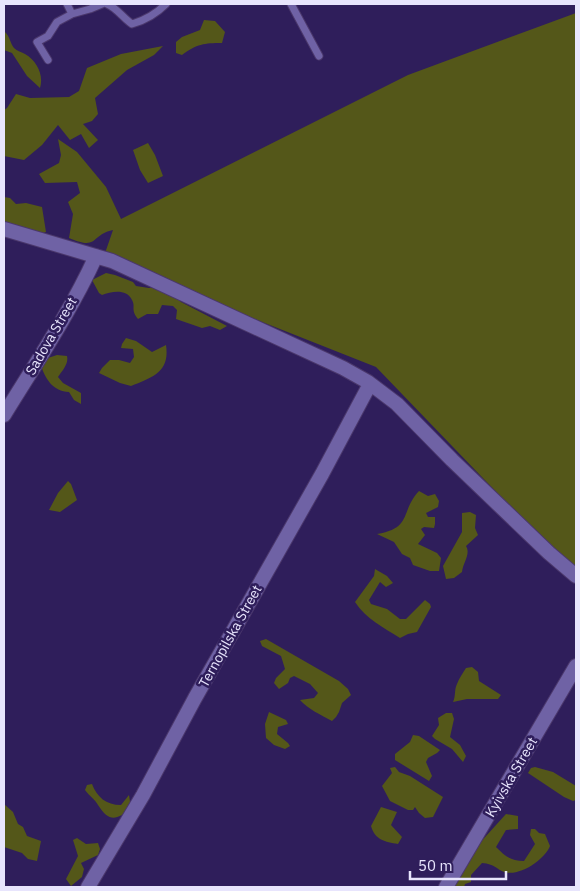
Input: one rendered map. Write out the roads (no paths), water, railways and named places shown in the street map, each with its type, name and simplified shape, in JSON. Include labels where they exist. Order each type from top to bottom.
[{"type":"street","points":[[4,229],[112,262],[343,368],[370,384],[397,404],[452,460],[549,553],[576,576]]},
{"type":"street","name":"Sadova Street","points":[[4,415],[40,357],[96,256]]},
{"type":"street","name":"Ternopilska Street","points":[[88,887],[143,795],[370,384]]},
{"type":"street","name":"Kyivska Street","points":[[446,887],[576,666]]},
{"type":"lane","points":[[67,4],[72,14]]},
{"type":"lane","points":[[48,60],[37,42],[48,36],[57,22],[72,14],[102,4]]},
{"type":"lane","points":[[107,4],[114,7],[122,17],[132,24],[144,21],[158,13],[166,4]]},
{"type":"lane","points":[[291,4],[319,56]]}]
